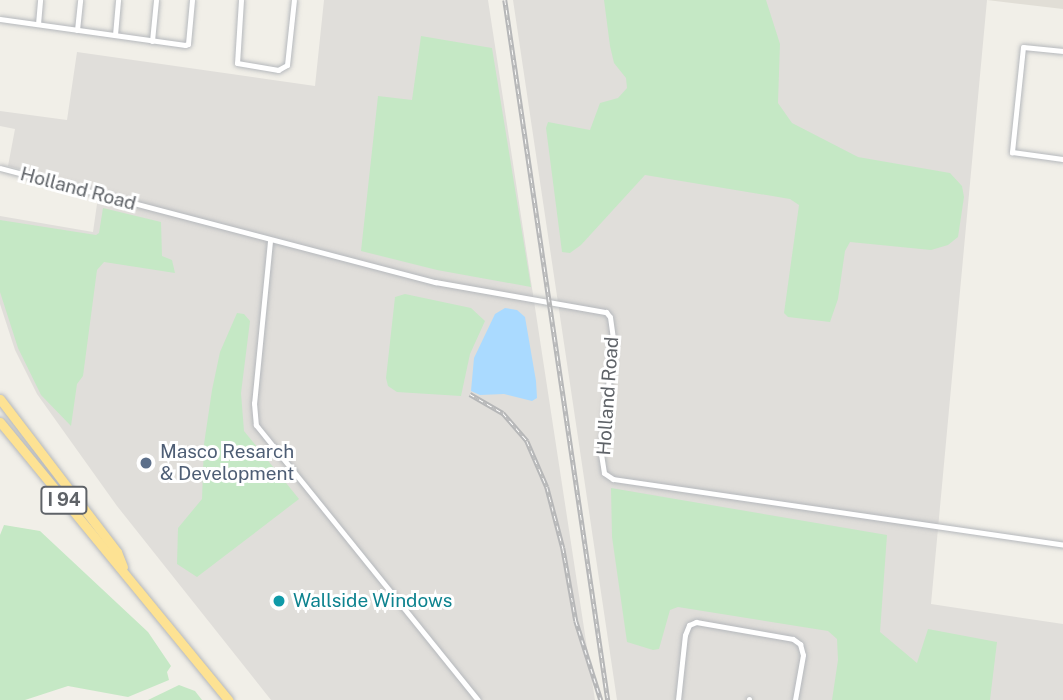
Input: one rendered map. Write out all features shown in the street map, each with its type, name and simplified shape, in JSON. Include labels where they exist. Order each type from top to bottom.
[{"type":"highway","points":[[0,399],[117,552],[129,578]]},
{"type":"highway","name":"I 94","points":[[0,422],[228,700]]},
{"type":"street","points":[[38,24],[40,0]]},
{"type":"street","points":[[77,30],[80,0]]},
{"type":"street","points":[[115,35],[118,0]]},
{"type":"street","points":[[152,41],[156,0]]},
{"type":"street","points":[[0,19],[182,45],[188,44],[192,0]]},
{"type":"street","points":[[241,0],[236,59],[238,65],[278,70],[288,65],[294,0]]},
{"type":"street","points":[[1063,51],[1023,47],[1012,152],[1063,159]]},
{"type":"street","name":"Holland Road","points":[[0,168],[270,241],[435,282],[606,312],[610,317],[613,339],[601,454],[604,473],[611,478],[1063,545]]},
{"type":"street","points":[[270,241],[254,403],[256,425],[478,700]]},
{"type":"street","points":[[678,700],[685,635],[690,625],[696,622],[793,639],[800,644],[803,654],[795,700]]},
{"type":"shaded area","points":[[324,0],[488,0],[595,700],[271,700],[117,506],[37,394],[15,350],[0,304],[0,216],[93,232],[99,190],[8,166],[15,129],[0,126],[0,111],[67,120],[77,52],[315,86]]},
{"type":"shaded area","points":[[513,0],[987,0],[931,604],[1063,624],[1063,700],[617,700]]},
{"type":"shaded area","points":[[987,0],[1063,0],[1063,9]]},
{"type":"green space","points":[[604,0],[766,0],[780,44],[778,103],[792,123],[858,157],[950,173],[962,186],[964,197],[958,237],[948,245],[931,250],[850,242],[845,251],[838,299],[830,322],[788,317],[784,313],[799,205],[790,199],[645,175],[581,245],[570,253],[562,252],[546,128],[548,122],[590,130],[600,103],[618,98],[627,88],[626,78],[614,63]]},
{"type":"green space","points":[[421,36],[492,48],[531,287],[437,270],[361,251],[378,96],[412,100]]},
{"type":"green space","points":[[103,208],[161,222],[162,256],[172,260],[175,273],[104,262],[97,270],[83,376],[77,384],[71,426],[41,395],[18,348],[0,292],[0,220],[96,235],[99,233]]},
{"type":"green space","points":[[405,294],[471,308],[485,321],[470,354],[461,396],[397,392],[388,386],[386,378],[395,297]]},
{"type":"green space","points":[[237,313],[244,314],[250,321],[241,393],[244,431],[299,499],[197,577],[177,564],[178,528],[202,499],[204,444],[212,390],[220,352]]},
{"type":"green space","points":[[611,488],[887,535],[880,632],[917,663],[928,629],[997,642],[990,700],[832,700],[838,660],[837,639],[828,631],[678,607],[670,610],[659,649],[653,650],[627,642],[612,537]]},
{"type":"green space","points":[[4,525],[40,531],[148,632],[171,666],[167,672],[169,680],[128,697],[68,686],[25,700],[0,700],[0,535]]},
{"type":"green space","points":[[179,685],[195,691],[202,700],[148,700]]},
{"type":"water","points":[[505,308],[517,310],[525,317],[536,381],[537,398],[532,401],[504,394],[480,395],[471,391],[474,358],[495,314]]},
{"type":"railway","points":[[505,0],[608,700]]},
{"type":"railway","points":[[470,394],[503,413],[527,441],[547,487],[563,548],[576,621],[601,700]]},
{"type":"place","name":"Masco Resarch & Development","points":[[146,463]]},
{"type":"place","name":"Wallside Windows","points":[[279,601]]}]
